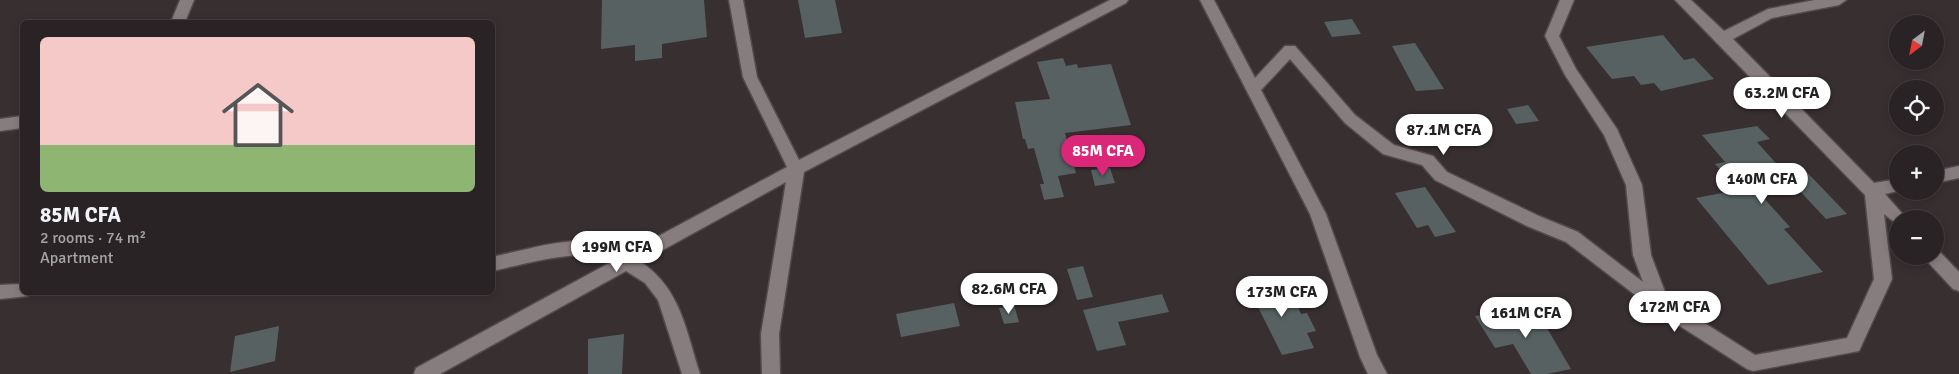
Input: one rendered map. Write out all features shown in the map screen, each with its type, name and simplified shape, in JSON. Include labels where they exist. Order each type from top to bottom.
[{"type":"street","points":[[179,20],[187,0]]},
{"type":"street","points":[[736,0],[750,77],[796,169],[770,334],[771,374]]},
{"type":"street","points":[[423,374],[796,169],[1121,0]]},
{"type":"street","points":[[1207,0],[1318,214],[1369,357],[1378,374]]},
{"type":"street","points":[[1567,0],[1552,36],[1570,70],[1611,133],[1634,185],[1642,255],[1661,305]]},
{"type":"street","points":[[1682,0],[1724,38],[1891,210]]},
{"type":"street","points":[[1724,38],[1769,7],[1839,0]]},
{"type":"street","points":[[1254,89],[1290,50],[1350,119],[1389,150],[1427,160],[1441,176],[1533,221],[1572,237],[1661,305],[1753,363],[1854,345],[1883,279],[1873,190]]},
{"type":"street","points":[[0,125],[20,122]]},
{"type":"street","points":[[1944,175],[1959,172]]},
{"type":"street","points":[[1873,190],[1889,187]]},
{"type":"street","points":[[495,263],[569,248],[609,250],[629,261],[650,278],[666,297],[691,374]]},
{"type":"street","points":[[1942,265],[1959,284]]},
{"type":"street","points":[[0,292],[20,292]]},
{"type":"building","points":[[602,0],[704,0],[707,37],[662,44],[662,58],[635,61],[635,45],[601,49]]},
{"type":"building","points":[[798,0],[835,0],[842,33],[805,38]]},
{"type":"building","points":[[1352,19],[1361,34],[1332,37],[1324,22]]},
{"type":"building","points":[[1663,35],[1684,60],[1694,58],[1714,79],[1661,91],[1654,83],[1641,85],[1634,76],[1612,79],[1586,47]]},
{"type":"building","points":[[1415,43],[1444,89],[1416,91],[1392,46]]},
{"type":"building","points":[[1063,58],[1066,66],[1077,64],[1078,68],[1111,64],[1131,125],[1065,133],[1076,173],[1058,176],[1064,197],[1044,200],[1040,184],[1044,184],[1034,148],[1028,149],[1025,139],[1023,139],[1015,102],[1050,99],[1037,62]]},
{"type":"building","points":[[1528,105],[1539,121],[1516,124],[1507,109]]},
{"type":"building","points":[[1435,119],[1444,135],[1426,138],[1416,122]]},
{"type":"building","points":[[1757,126],[1770,139],[1757,142],[1782,170],[1801,166],[1847,214],[1826,219],[1798,189],[1762,196],[1790,227],[1784,229],[1823,272],[1768,285],[1696,198],[1727,192],[1716,180],[1727,177],[1715,164],[1725,162],[1702,135]]},
{"type":"building","points":[[1110,168],[1115,183],[1095,186],[1091,170]]},
{"type":"building","points":[[1425,187],[1456,232],[1435,237],[1428,225],[1417,228],[1395,193]]},
{"type":"building","points":[[1083,266],[1093,297],[1077,300],[1067,269]]},
{"type":"building","points":[[1272,278],[1285,305],[1296,302],[1301,314],[1307,313],[1316,331],[1307,333],[1314,348],[1282,355],[1246,283]]},
{"type":"building","points":[[1162,294],[1169,312],[1118,322],[1126,345],[1097,351],[1083,310]]},
{"type":"building","points":[[954,303],[960,326],[901,337],[896,314]]},
{"type":"building","points":[[1014,305],[1019,322],[1004,324],[999,308]]},
{"type":"building","points":[[1537,307],[1544,323],[1571,369],[1547,374],[1531,374],[1513,344],[1495,348],[1475,316]]},
{"type":"building","points":[[279,326],[275,361],[230,372],[235,336]]},
{"type":"building","points":[[624,334],[622,374],[588,374],[588,339]]}]
